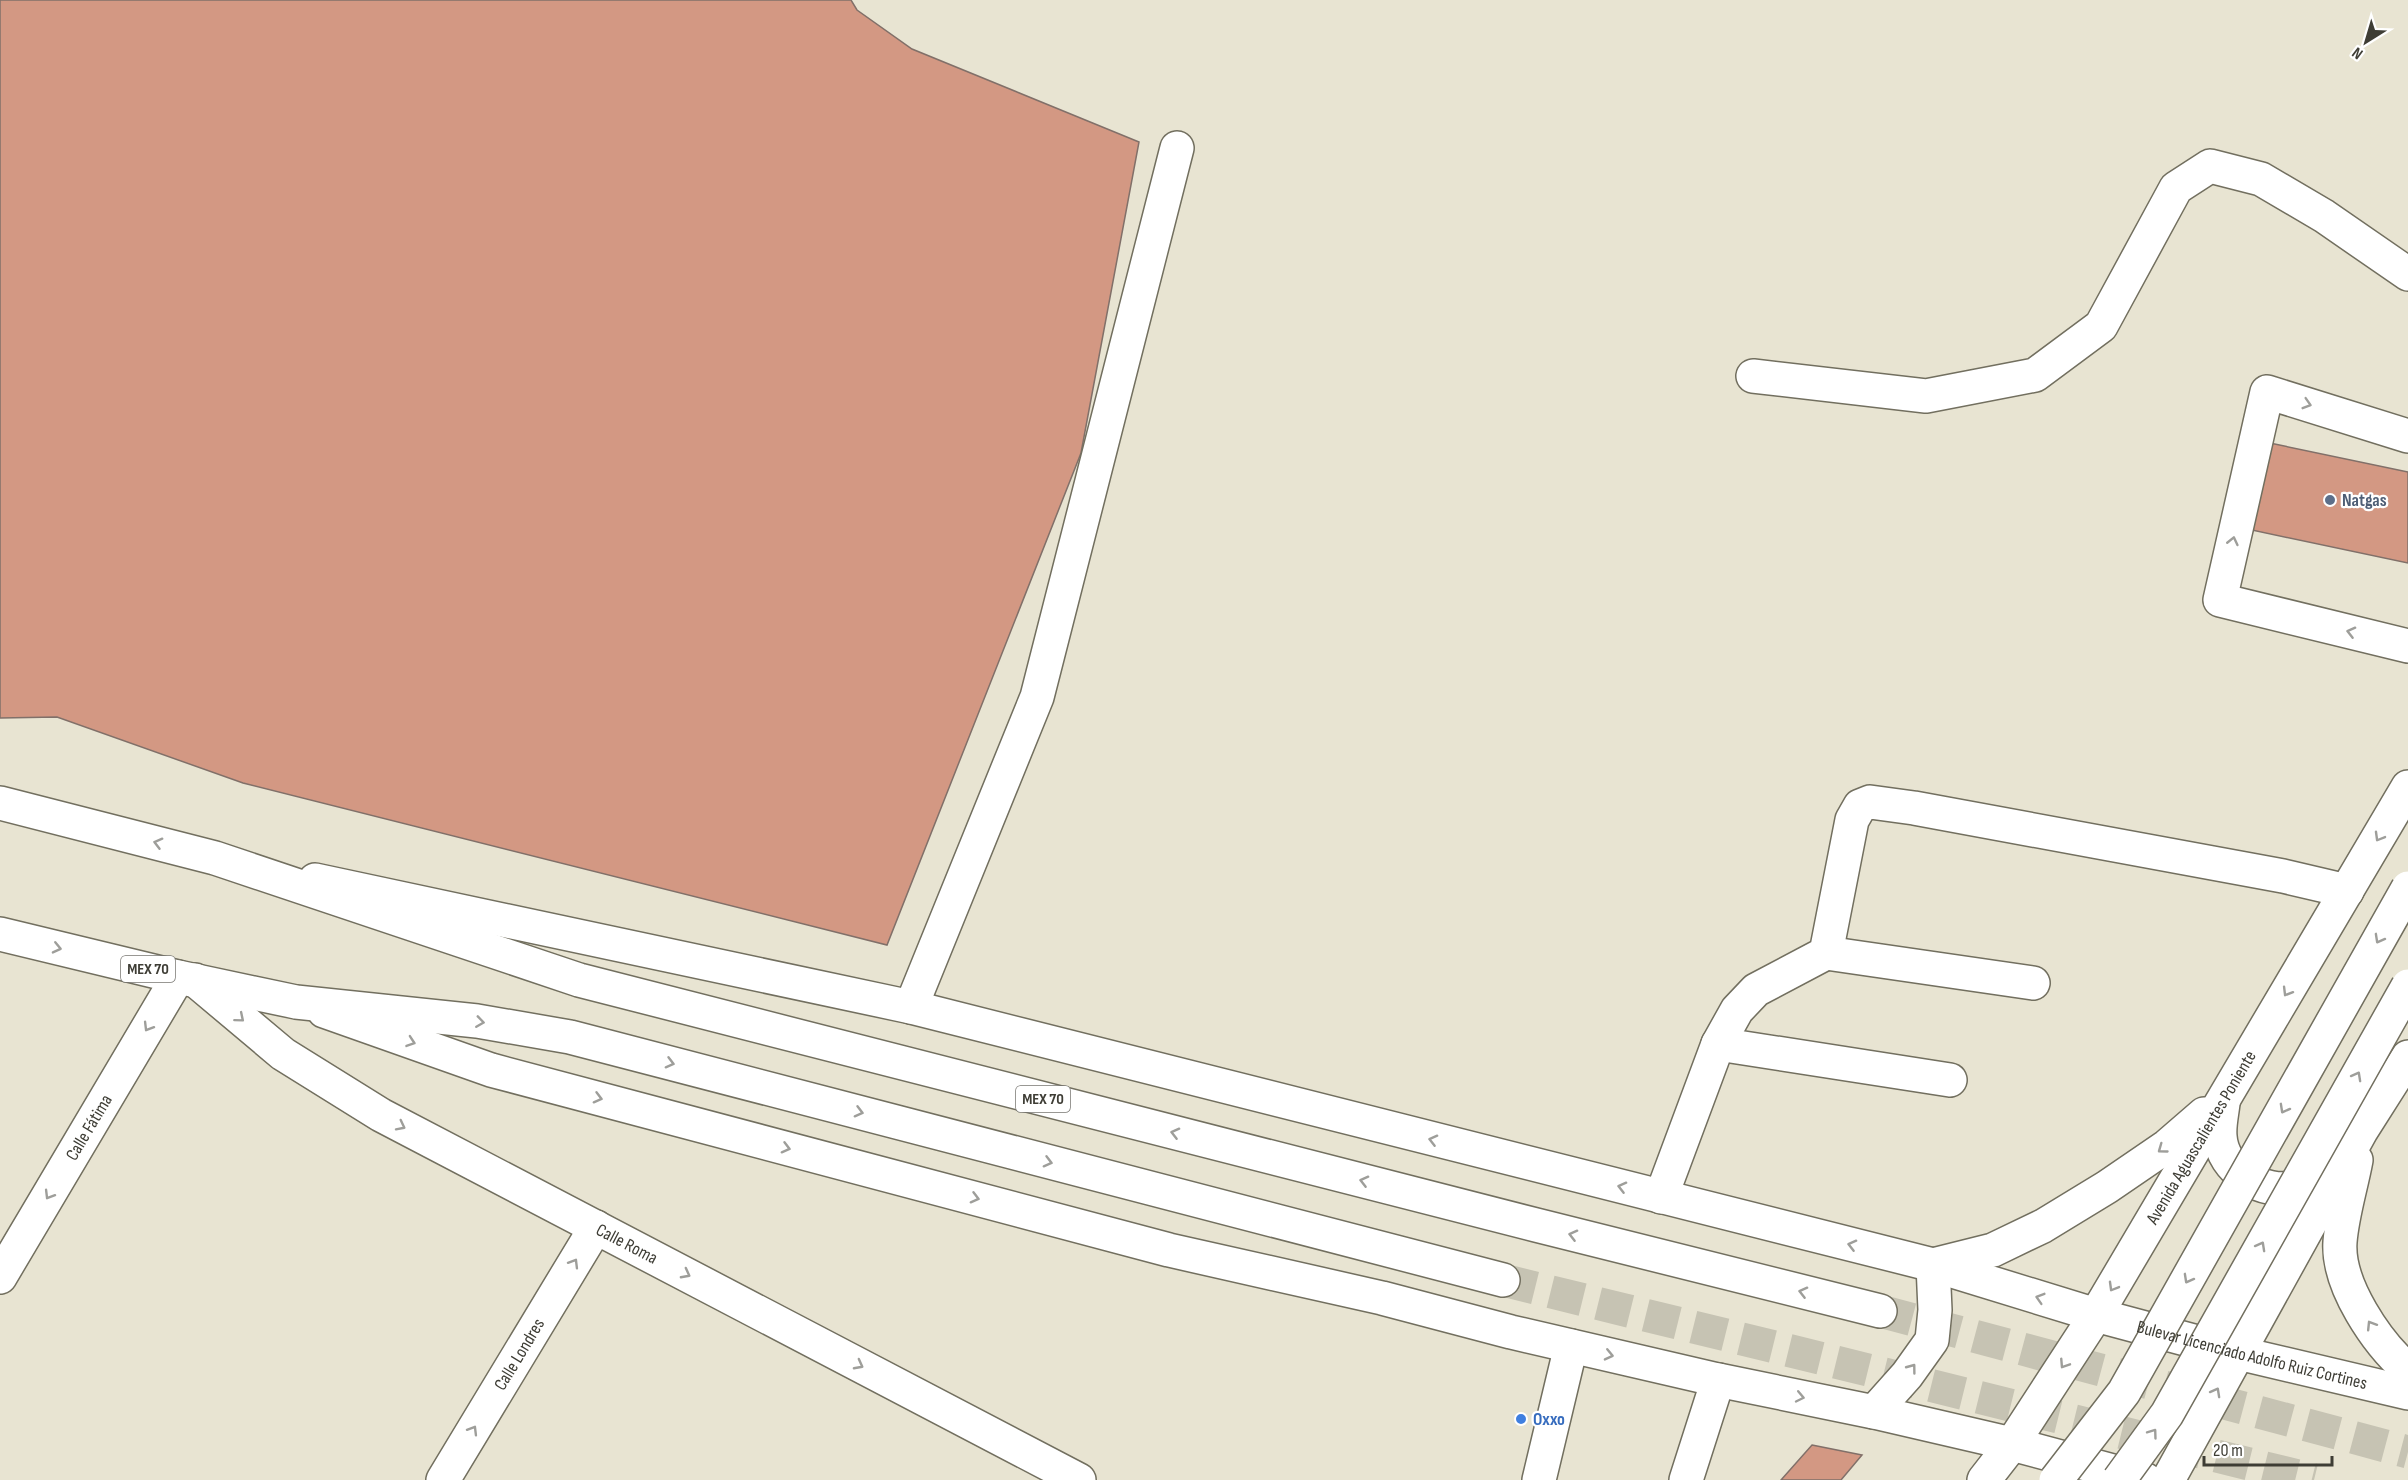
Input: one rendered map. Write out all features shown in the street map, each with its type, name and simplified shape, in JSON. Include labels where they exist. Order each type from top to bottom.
[{"type":"street","points":[[911,1007],[1037,697],[1177,148]]},
{"type":"street","points":[[1753,376],[1926,396],[2035,375],[2101,326],[2176,188],[2210,166],[2262,179],[2324,216],[2408,274]]},
{"type":"street","points":[[2408,436],[2266,392],[2220,600],[2408,646]]},
{"type":"street","name":"Avenida Aguascalientes Poniente","points":[[1984,1480],[2012,1444],[2096,1315],[2408,787]]},
{"type":"street","name":"MEX 70","points":[[0,802],[215,858],[911,1007],[1933,1265],[2096,1315]]},
{"type":"street","points":[[1826,953],[1852,820],[1860,806],[1870,802],[1937,812],[2283,876],[2347,891]]},
{"type":"street","name":"MEX 70","points":[[215,858],[579,980],[1880,1311]]},
{"type":"street","points":[[2056,1480],[2124,1392],[2408,888]]},
{"type":"street","name":"MEX 70","points":[[0,934],[296,1002],[477,1022],[570,1037],[1503,1280]]},
{"type":"street","points":[[1661,1197],[1718,1044],[1737,1010],[1756,990],[1826,953],[2033,983]]},
{"type":"street","name":"Calle Roma","points":[[187,978],[283,1054],[381,1115],[1079,1480]]},
{"type":"street","name":"Calle Fátima","points":[[0,1277],[187,978]]},
{"type":"street","points":[[2119,1480],[2167,1414],[2408,986]]},
{"type":"street","name":"MEX 70","points":[[296,1002],[491,1070],[1169,1250],[1382,1298],[1571,1346],[1718,1380],[1874,1412],[2012,1444],[2146,1480]]},
{"type":"street","points":[[1718,1044],[1950,1080]]},
{"type":"street","points":[[2168,1480],[2361,1131],[2408,1056]]},
{"type":"street","points":[[2223,1098],[2220,1136],[2230,1165],[2251,1180],[2274,1188],[2298,1187],[2319,1173],[2361,1131]]},
{"type":"street","points":[[1874,1412],[1907,1375],[1932,1340],[1935,1310],[1933,1265],[1993,1250],[2043,1226],[2107,1187],[2167,1146],[2223,1098]]},
{"type":"street","points":[[2361,1131],[2340,1244],[2346,1284],[2373,1331],[2408,1370]]},
{"type":"street","name":"Calle Londres","points":[[443,1480],[596,1227]]},
{"type":"street","name":"Bulevar Licenciado Adolfo Ruiz Cortines","points":[[2096,1315],[2238,1353],[2408,1393]]},
{"type":"street","points":[[1539,1480],[1571,1346]]},
{"type":"street","points":[[1686,1480],[1718,1380]]},
{"type":"building","points":[[0,0],[851,0],[857,10],[912,49],[1139,142],[1081,453],[887,945],[243,783],[57,717],[0,718]]},
{"type":"building","name":"Natgas","points":[[2265,442],[2408,472],[2408,563],[2247,529]]},
{"type":"building","points":[[1812,1445],[1862,1455],[1841,1480],[1781,1480]]},
{"type":"tunnel","points":[[1503,1280],[2314,1480]]},
{"type":"tunnel","points":[[1880,1311],[2408,1452]]},
{"type":"place","name":"Natgas","points":[[2330,500]]},
{"type":"place","name":"Oxxo","points":[[1521,1419]]}]
